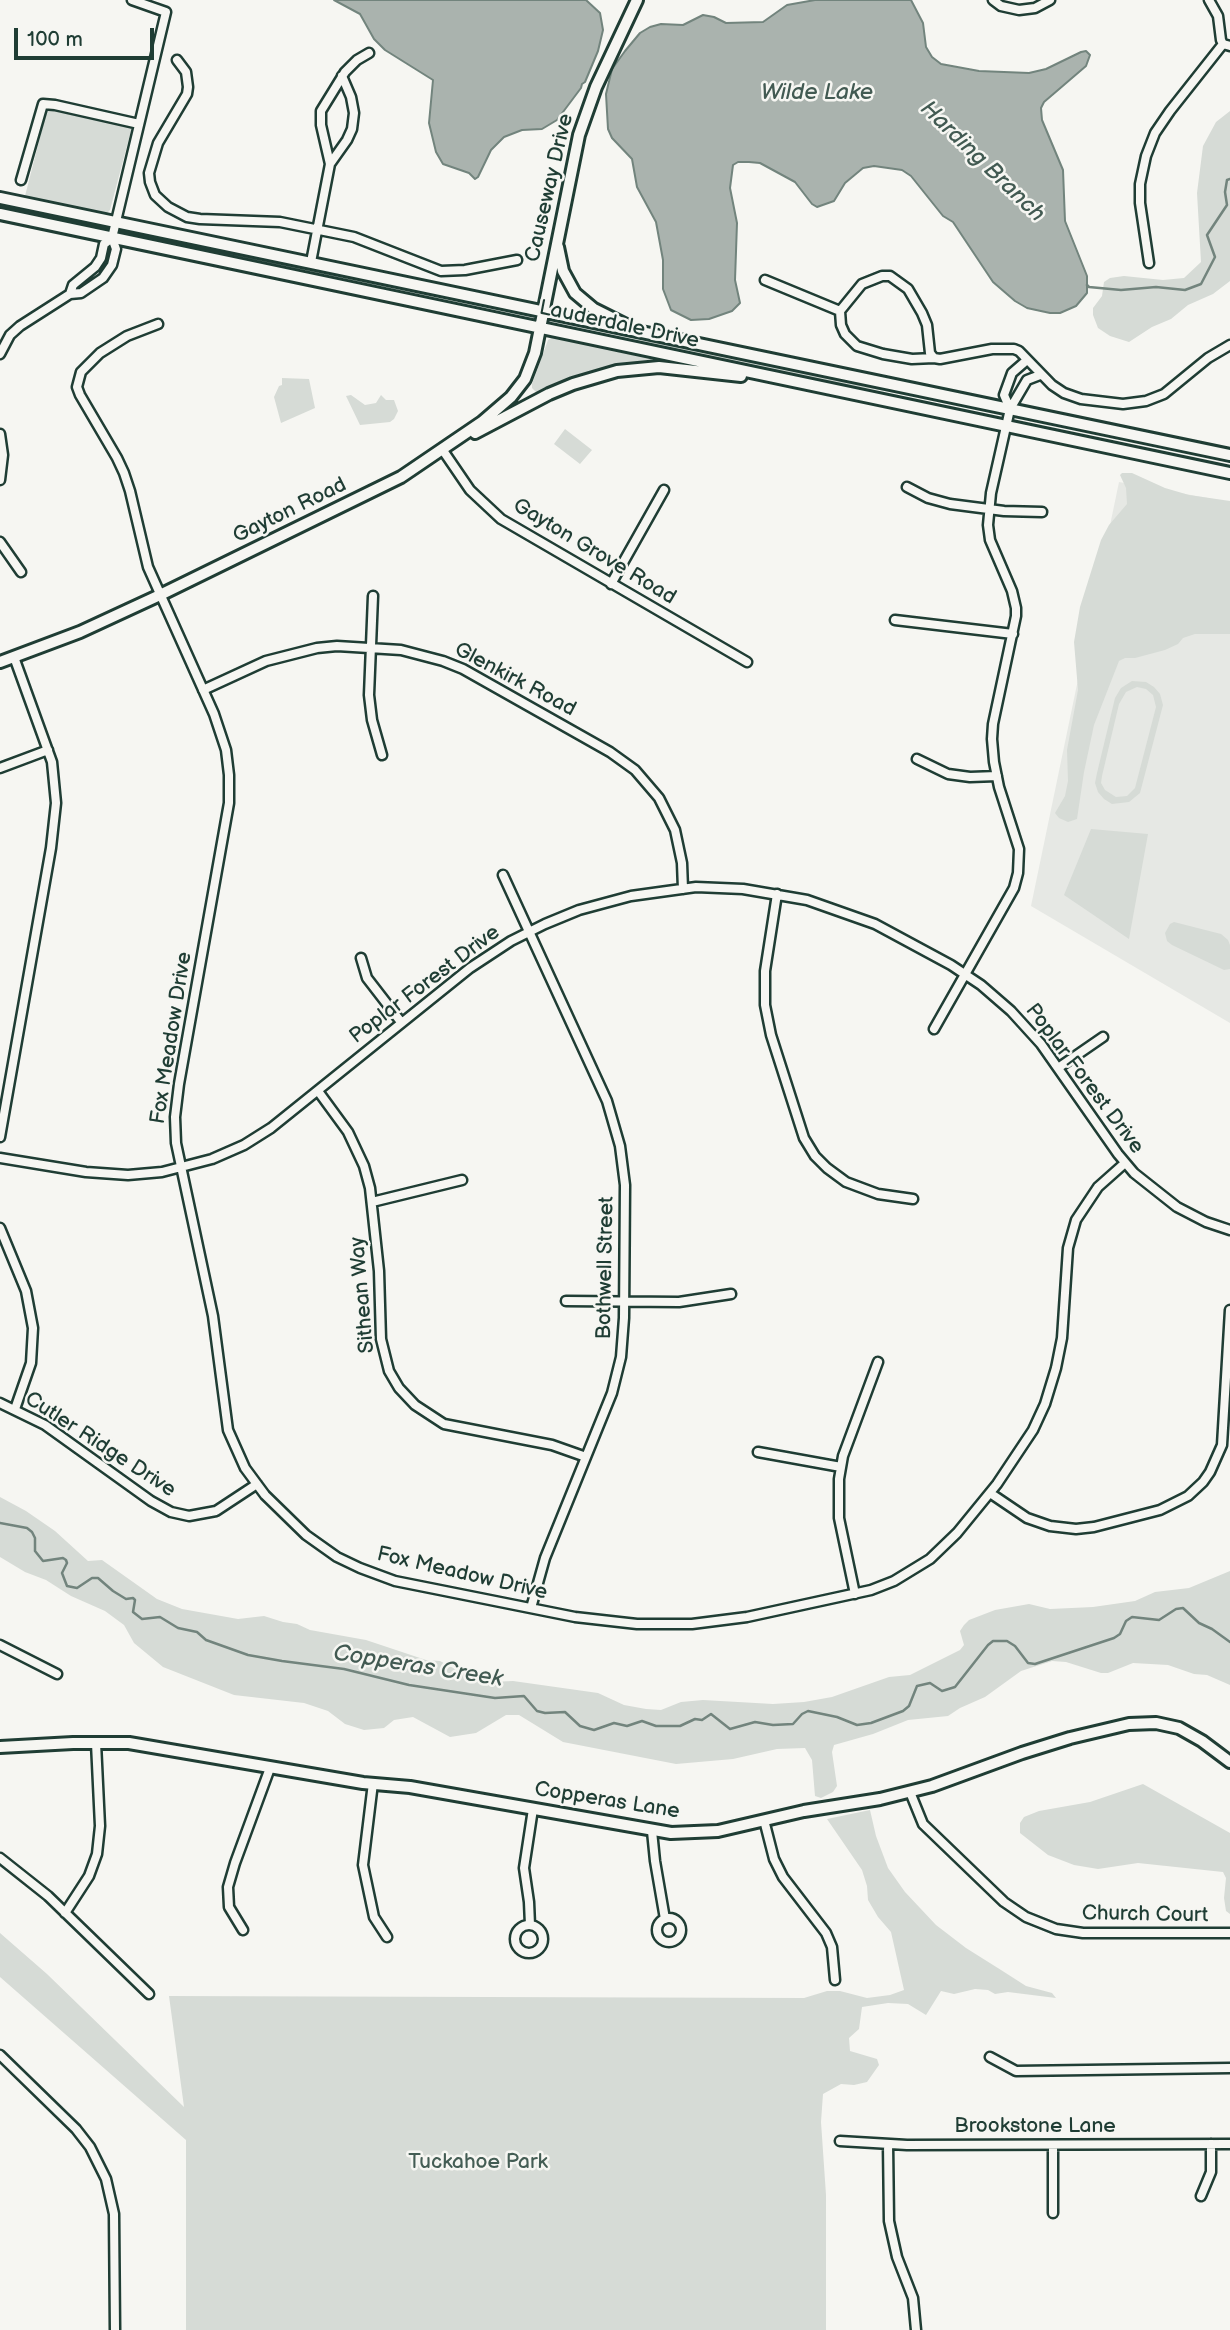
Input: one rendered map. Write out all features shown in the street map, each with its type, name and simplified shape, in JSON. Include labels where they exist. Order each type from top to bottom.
[{"type":"main road","name":"Causeway Drive","points":[[540,328],[582,124],[596,87],[637,0]]},
{"type":"main road","name":"Lauderdale Drive","points":[[0,198],[1230,455]]},
{"type":"main road","name":"Lauderdale Drive","points":[[0,214],[1230,473]]},
{"type":"main road","points":[[557,243],[566,277],[581,299],[594,309],[638,331]]},
{"type":"main road","name":"Gayton Road","points":[[0,662],[80,632],[401,477],[492,414],[518,389],[529,371],[540,328]]},
{"type":"main road","points":[[453,442],[491,426],[533,401],[562,388],[602,374],[630,368],[671,368],[787,380]]},
{"type":"main road","name":"Copperas Lane","points":[[0,1747],[129,1743],[270,1768],[410,1787],[652,1831],[695,1833],[718,1831],[804,1811],[867,1802],[911,1792],[1070,1738],[1142,1723],[1163,1724],[1189,1732],[1230,1762]]},
{"type":"street","points":[[0,354],[3,340],[20,326],[70,294],[81,293],[103,278],[112,265],[116,249],[112,237],[166,12],[132,0]]},
{"type":"street","points":[[993,0],[1001,6],[1019,10],[1035,8],[1050,0]]},
{"type":"street","points":[[1149,263],[1140,204],[1140,184],[1146,156],[1155,134],[1170,111],[1226,45],[1218,16],[1209,0]]},
{"type":"street","points":[[310,262],[330,164],[321,125],[321,111],[342,76],[357,60],[369,53]]},
{"type":"street","points":[[177,60],[186,72],[188,87],[184,101],[164,132],[152,159],[150,182],[155,195],[178,213],[200,219],[280,222],[318,229],[354,237],[442,271],[465,270],[517,260]]},
{"type":"street","points":[[330,164],[352,128],[354,113],[351,97],[342,76]]},
{"type":"street","points":[[21,180],[43,104],[139,124]]},
{"type":"street","points":[[70,294],[73,285],[95,267],[101,258],[104,244],[112,237]]},
{"type":"street","points":[[934,358],[930,353],[927,326],[922,313],[908,289],[890,276],[882,276],[862,284],[840,311],[845,334],[857,346],[905,358],[940,359],[1008,348],[1019,351],[1041,375],[1064,393],[1081,399],[1123,404],[1136,403],[1164,394],[1208,358],[1230,345]]},
{"type":"street","points":[[765,280],[840,311]]},
{"type":"street","name":"Fox Meadow Drive","points":[[158,324],[127,336],[100,354],[81,372],[77,387],[124,473],[142,550],[214,713],[226,751],[229,803],[177,1098],[175,1130],[180,1168],[213,1316],[228,1430],[238,1456],[257,1484],[288,1520],[337,1557],[395,1581],[593,1620],[637,1625],[671,1625],[747,1617],[855,1594],[894,1581],[930,1559],[957,1533],[990,1493],[1033,1430],[1054,1378],[1062,1338],[1068,1248],[1076,1220],[1098,1187],[1125,1163]]},
{"type":"street","points":[[1010,409],[1004,395],[1012,373],[1027,360]]},
{"type":"street","points":[[934,1029],[1014,888],[1018,873],[1019,849],[997,776],[993,751],[993,724],[1016,615],[1014,600],[990,540],[988,524],[1010,409],[1027,380],[1041,375]]},
{"type":"street","points":[[0,434],[3,455],[0,480]]},
{"type":"street","name":"Gayton Grove Road","points":[[442,449],[470,489],[501,519],[747,662]]},
{"type":"street","points":[[907,488],[950,505],[1042,512]]},
{"type":"street","points":[[611,584],[664,490]]},
{"type":"street","points":[[0,542],[22,572]]},
{"type":"street","points":[[373,596],[369,695],[372,720],[382,755]]},
{"type":"street","points":[[895,621],[1013,634]]},
{"type":"street","name":"Glenkirk Road","points":[[203,690],[266,661],[300,651],[337,646],[421,654],[463,669],[627,764],[648,784],[668,814],[679,845],[683,889]]},
{"type":"street","points":[[0,1137],[54,829],[56,788],[48,750],[14,657]]},
{"type":"street","points":[[0,768],[48,750]]},
{"type":"street","points":[[916,759],[948,774],[970,777],[997,776]]},
{"type":"street","name":"Bothwell Street","points":[[503,875],[607,1101],[617,1131],[625,1185],[623,1344],[616,1381],[545,1558],[531,1608]]},
{"type":"street","name":"Poplar Forest Drive","points":[[0,1158],[113,1174],[151,1174],[212,1159],[253,1140],[470,968],[529,932],[569,914],[616,900],[683,889],[743,889],[824,905],[875,924],[981,985],[1011,1011],[1041,1044],[1125,1163],[1146,1185],[1177,1208],[1230,1230]]},
{"type":"street","points":[[777,894],[765,971],[765,1005],[771,1035],[804,1138],[815,1156],[846,1182],[878,1194],[913,1199]]},
{"type":"street","points":[[361,958],[367,978],[401,1023]]},
{"type":"street","points":[[1058,1068],[1103,1037]]},
{"type":"street","name":"Sithean Way","points":[[318,1091],[339,1118],[356,1147],[367,1177],[379,1271],[384,1356],[395,1381],[408,1399],[427,1415],[444,1424],[552,1445],[586,1457]]},
{"type":"street","points":[[372,1202],[462,1180]]},
{"type":"street","points":[[0,1228],[26,1291],[33,1328],[31,1363],[15,1409]]},
{"type":"street","points":[[566,1301],[679,1302],[732,1294]]},
{"type":"street","points":[[990,1493],[1037,1522],[1076,1529],[1160,1510],[1188,1496],[1210,1472],[1222,1445],[1230,1310]]},
{"type":"street","points":[[855,1594],[839,1518],[839,1479],[851,1432],[878,1363]]},
{"type":"street","name":"Cutler Ridge Drive","points":[[0,1403],[44,1425],[151,1501],[172,1512],[189,1516],[216,1511],[257,1484]]},
{"type":"street","points":[[758,1452],[841,1467]]},
{"type":"street","points":[[0,1645],[57,1674]]},
{"type":"street","points":[[65,1913],[89,1876],[97,1854],[100,1826],[96,1743]]},
{"type":"street","points":[[243,1930],[229,1906],[228,1886],[270,1768]]},
{"type":"street","points":[[373,1783],[363,1865],[374,1917],[387,1937]]},
{"type":"street","name":"Church Court","points":[[911,1792],[923,1824],[1004,1902],[1035,1921],[1056,1929],[1083,1933],[1230,1933]]},
{"type":"street","points":[[530,1925],[524,1868],[533,1809]]},
{"type":"street","points":[[764,1820],[783,1877],[826,1933],[832,1947],[835,1980]]},
{"type":"street","points":[[652,1831],[665,1919]]},
{"type":"street","points":[[0,1858],[65,1913],[149,1994]]},
{"type":"street","points":[[0,2055],[76,2129],[90,2147],[103,2172],[114,2214],[115,2330]]},
{"type":"street","points":[[990,2057],[1016,2071],[1230,2068]]},
{"type":"street","name":"Brookstone Lane","points":[[840,2141],[888,2144],[1230,2144]]},
{"type":"street","points":[[888,2144],[892,2238],[913,2298],[916,2330]]},
{"type":"street","points":[[1201,2196],[1211,2172],[1211,2144]]},
{"type":"street","points":[[1053,2145],[1053,2213]]},
{"type":"shaded area","points":[[1119,482],[1230,502],[1230,1023],[1031,906]]},
{"type":"green space","points":[[49,109],[132,127],[107,213],[25,196]]},
{"type":"green space","points":[[1230,111],[1230,281],[1213,294],[1188,305],[1171,319],[1152,327],[1129,342],[1110,336],[1098,328],[1093,315],[1093,308],[1102,296],[1104,282],[1110,278],[1124,276],[1163,280],[1184,278],[1201,262],[1197,193],[1203,146],[1216,122]]},
{"type":"green space","points":[[554,336],[654,358],[651,361],[609,367],[537,393],[532,384],[548,340]]},
{"type":"green space","points":[[636,342],[695,348],[909,395],[829,382]]},
{"type":"green space","points":[[282,378],[309,379],[315,408],[281,423],[274,397],[282,385]]},
{"type":"green space","points":[[351,395],[365,405],[376,403],[381,395],[386,400],[394,400],[398,411],[390,422],[360,425],[346,396]]},
{"type":"green space","points":[[565,429],[592,450],[580,464],[554,444]]},
{"type":"green space","points":[[1132,473],[1165,488],[1189,495],[1230,501],[1230,634],[1195,634],[1183,638],[1178,644],[1165,650],[1119,661],[1094,725],[1077,819],[1068,822],[1055,813],[1065,796],[1068,781],[1067,750],[1078,690],[1074,642],[1080,607],[1101,540],[1109,525],[1127,504],[1126,488],[1120,475]]},
{"type":"green space","points":[[1132,681],[1146,682],[1160,694],[1163,705],[1140,793],[1129,802],[1112,804],[1098,792],[1095,783],[1115,698],[1121,688]],"holes":[[[1137,687],[1146,689],[1153,695],[1156,707],[1135,788],[1127,796],[1116,797],[1105,790],[1101,783],[1119,704],[1126,692]]]},
{"type":"green space","points":[[1091,829],[1148,834],[1129,939],[1064,895]]},
{"type":"green space","points":[[1174,922],[1221,934],[1230,945],[1230,969],[1224,970],[1167,941],[1165,933]]},
{"type":"green space","points":[[0,1497],[55,1531],[88,1561],[102,1560],[157,1599],[182,1609],[238,1619],[264,1616],[310,1630],[366,1640],[426,1660],[440,1661],[476,1680],[513,1681],[598,1693],[624,1705],[661,1710],[681,1702],[703,1700],[773,1704],[832,1697],[889,1677],[910,1675],[960,1650],[964,1645],[960,1631],[964,1625],[969,1620],[995,1610],[1029,1604],[1050,1609],[1135,1601],[1155,1592],[1189,1588],[1230,1571],[1230,1685],[1207,1675],[1194,1674],[1168,1665],[1133,1663],[1101,1673],[1066,1662],[1052,1661],[1021,1671],[985,1697],[948,1716],[908,1720],[834,1745],[832,1752],[837,1786],[833,1792],[821,1798],[815,1796],[812,1760],[805,1748],[777,1749],[733,1759],[676,1764],[563,1742],[519,1715],[506,1715],[476,1733],[450,1737],[413,1717],[394,1720],[384,1728],[364,1730],[345,1724],[328,1711],[304,1703],[234,1695],[163,1667],[134,1643],[124,1625],[105,1611],[71,1596],[0,1557]]},
{"type":"green space","points":[[1143,1784],[1230,1833],[1230,1914],[1226,1911],[1226,1878],[1223,1872],[1138,1863],[1098,1869],[1074,1865],[1048,1855],[1020,1833],[1020,1823],[1024,1817],[1039,1811],[1090,1802]]},
{"type":"green space","name":"Tuckahoe Park","points":[[870,1810],[888,1868],[905,1892],[936,1925],[966,1948],[1026,1986],[1052,1993],[1056,1998],[1008,1992],[995,1994],[988,1990],[975,1989],[954,1994],[941,1991],[926,2015],[908,2004],[888,2003],[862,2007],[859,2029],[849,2038],[850,2051],[877,2059],[879,2065],[867,2082],[841,2084],[823,2094],[821,2122],[826,2195],[826,2330],[186,2330],[186,2140],[0,1977],[0,1933],[47,1974],[184,2107],[169,1996],[804,1998],[827,1991],[840,1991],[867,1998],[890,1995],[904,1990],[891,1932],[868,1900],[862,1870],[827,1819]]},
{"type":"water","points":[[334,0],[586,0],[600,13],[603,30],[598,51],[585,82],[557,120],[542,129],[522,130],[504,137],[491,150],[475,179],[469,173],[443,164],[436,152],[429,123],[433,80],[385,50],[374,39],[360,14]]},
{"type":"water","name":"Wilde Lake","points":[[815,0],[911,0],[923,23],[926,47],[932,57],[941,64],[979,71],[1029,73],[1046,69],[1081,52],[1086,51],[1090,55],[1086,66],[1044,102],[1041,108],[1042,120],[1063,170],[1065,221],[1087,276],[1087,293],[1076,306],[1060,313],[1050,313],[1027,308],[1015,301],[993,282],[953,222],[943,216],[911,176],[902,170],[874,166],[863,168],[845,183],[834,201],[817,207],[795,182],[760,163],[738,162],[733,165],[730,188],[737,223],[735,280],[740,303],[732,311],[709,319],[691,320],[671,310],[663,289],[663,260],[656,222],[637,187],[632,159],[612,138],[608,129],[606,94],[612,69],[640,33],[650,27],[661,24],[683,25],[703,15],[726,23],[763,22],[787,5]]},
{"type":"waterway","name":"Harding Branch","points":[[1087,285],[1121,290],[1156,287],[1185,290],[1201,284],[1215,257],[1207,235],[1227,205],[1225,192],[1227,180],[1230,179]]},
{"type":"waterway","name":"Copperas Creek","points":[[0,1523],[27,1528],[32,1532],[35,1551],[43,1561],[63,1558],[66,1560],[62,1573],[67,1586],[77,1588],[92,1578],[98,1578],[126,1599],[133,1598],[133,1612],[142,1619],[160,1617],[178,1628],[197,1632],[206,1640],[248,1655],[344,1669],[409,1685],[495,1698],[524,1696],[537,1711],[565,1712],[580,1726],[594,1730],[614,1723],[627,1726],[642,1721],[656,1726],[680,1726],[695,1719],[702,1720],[711,1714],[730,1729],[755,1722],[793,1724],[808,1711],[837,1717],[857,1725],[871,1723],[903,1711],[909,1706],[917,1686],[930,1683],[942,1691],[955,1687],[993,1641],[1007,1641],[1015,1646],[1028,1663],[1035,1664],[1114,1638],[1132,1617],[1159,1620],[1176,1609],[1183,1608],[1199,1623],[1230,1642]]}]
